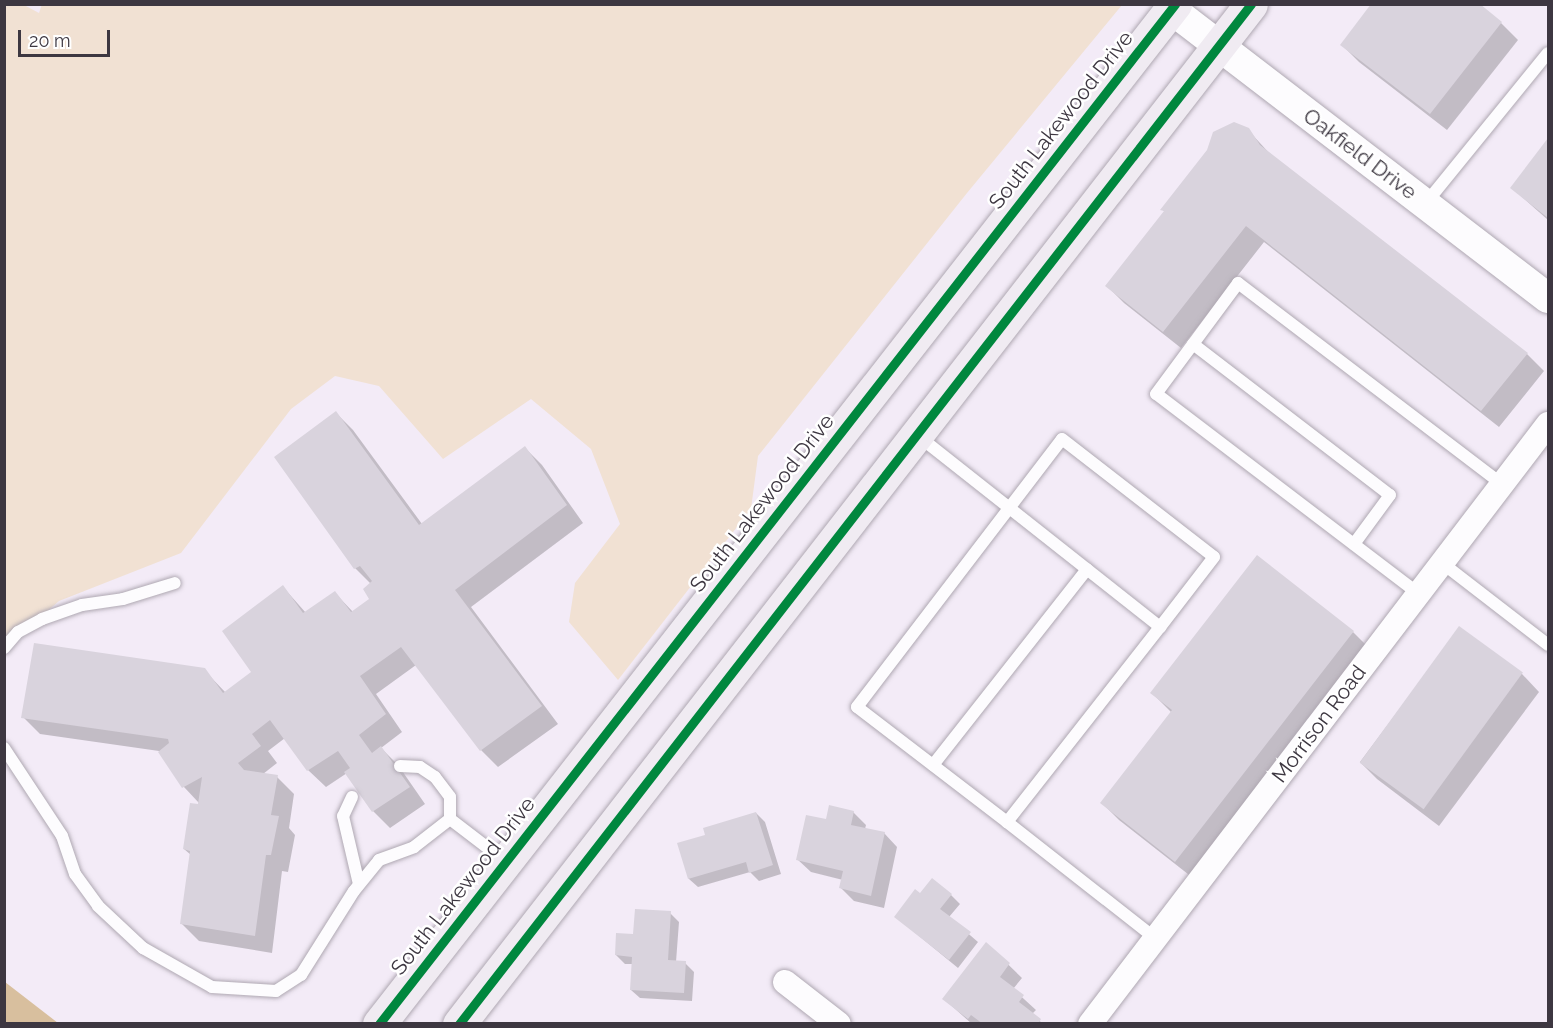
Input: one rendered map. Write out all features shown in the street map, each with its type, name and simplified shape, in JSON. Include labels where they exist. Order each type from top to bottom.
[{"type":"main road","points":[[459,1023],[1251,4]]},
{"type":"main road","name":"South Lakewood Drive","points":[[379,1023],[1173,7]]},
{"type":"street","name":"Oakfield Drive","points":[[1173,7],[1218,46],[1548,298]]},
{"type":"street","name":"Morrison Road","points":[[1090,1023],[1548,424]]},
{"type":"street","points":[[785,982],[839,1023]]},
{"type":"lane","points":[[1425,204],[1548,53]]},
{"type":"lane","points":[[1419,594],[1156,394],[1238,283],[1502,484]]},
{"type":"lane","points":[[1192,344],[1390,495],[1354,544]]},
{"type":"lane","points":[[916,434],[1160,627]]},
{"type":"lane","points":[[1007,822],[1214,557],[1062,439],[856,707],[1155,938]]},
{"type":"lane","points":[[1442,563],[1548,645]]},
{"type":"lane","points":[[933,765],[1087,569]]},
{"type":"lane","points":[[4,648],[18,632],[42,619],[82,605],[123,599],[175,583]]},
{"type":"lane","points":[[4,748],[62,836],[75,874],[98,906],[143,948],[212,987],[276,991],[301,975],[359,885],[379,860],[414,847],[450,819]]},
{"type":"lane","points":[[400,766],[420,767],[435,777],[450,797],[450,819]]},
{"type":"lane","points":[[352,797],[343,816],[359,885]]},
{"type":"lane","points":[[450,819],[505,861]]},
{"type":"shaded area","points":[[42,4],[1122,5],[967,193],[758,456],[751,509],[618,680],[569,622],[575,583],[620,524],[591,449],[531,399],[443,459],[379,386],[335,376],[291,409],[181,553],[59,601],[18,636],[5,654],[5,5],[24,5],[39,13]]},
{"type":"shaded area","points":[[5,982],[58,1023],[5,1023]]},
{"type":"building","points":[[1371,4],[1480,4],[1502,22],[1430,114],[1340,45]]},
{"type":"building","points":[[1234,122],[1249,128],[1260,145],[1528,353],[1481,411],[1246,226],[1163,332],[1105,286],[1164,211],[1160,210],[1207,150],[1213,132]]},
{"type":"building","points":[[1548,138],[1548,218],[1510,188]]},
{"type":"building","points":[[336,411],[419,525],[525,446],[567,505],[455,590],[542,706],[480,751],[401,647],[360,676],[386,714],[359,735],[372,753],[381,746],[410,787],[372,812],[344,772],[350,768],[338,751],[307,771],[270,720],[252,734],[261,746],[238,763],[244,770],[278,775],[271,815],[279,816],[271,855],[266,855],[255,936],[180,924],[190,851],[183,849],[190,803],[198,804],[202,777],[182,788],[158,752],[169,743],[168,739],[21,718],[34,643],[205,668],[223,693],[251,672],[222,631],[283,585],[303,613],[335,591],[351,612],[369,599],[363,589],[372,581],[360,566],[354,569],[274,457]]},
{"type":"building","points":[[1257,555],[1354,631],[1175,862],[1100,803],[1172,710],[1150,693]]},
{"type":"building","points":[[1459,626],[1523,672],[1424,809],[1360,763]]},
{"type":"building","points":[[829,805],[854,811],[851,825],[885,832],[871,896],[839,888],[843,871],[796,860],[806,815],[826,819]]},
{"type":"building","points":[[756,812],[773,865],[749,873],[746,862],[688,879],[677,843],[705,835],[703,828]]},
{"type":"building","points":[[932,878],[952,894],[940,909],[971,932],[949,960],[894,917],[915,889],[920,893]]},
{"type":"building","points":[[635,909],[671,911],[668,960],[686,961],[684,993],[630,990],[632,957],[615,955],[616,933],[633,934]]},
{"type":"building","points":[[986,942],[1010,963],[1000,977],[1024,995],[1019,1002],[1041,1019],[1038,1024],[983,1024],[971,1015],[968,1019],[942,999]]},
{"type":"cycle path","points":[[379,1024],[1175,4]]},
{"type":"cycle path","points":[[459,1024],[1251,4]]}]
